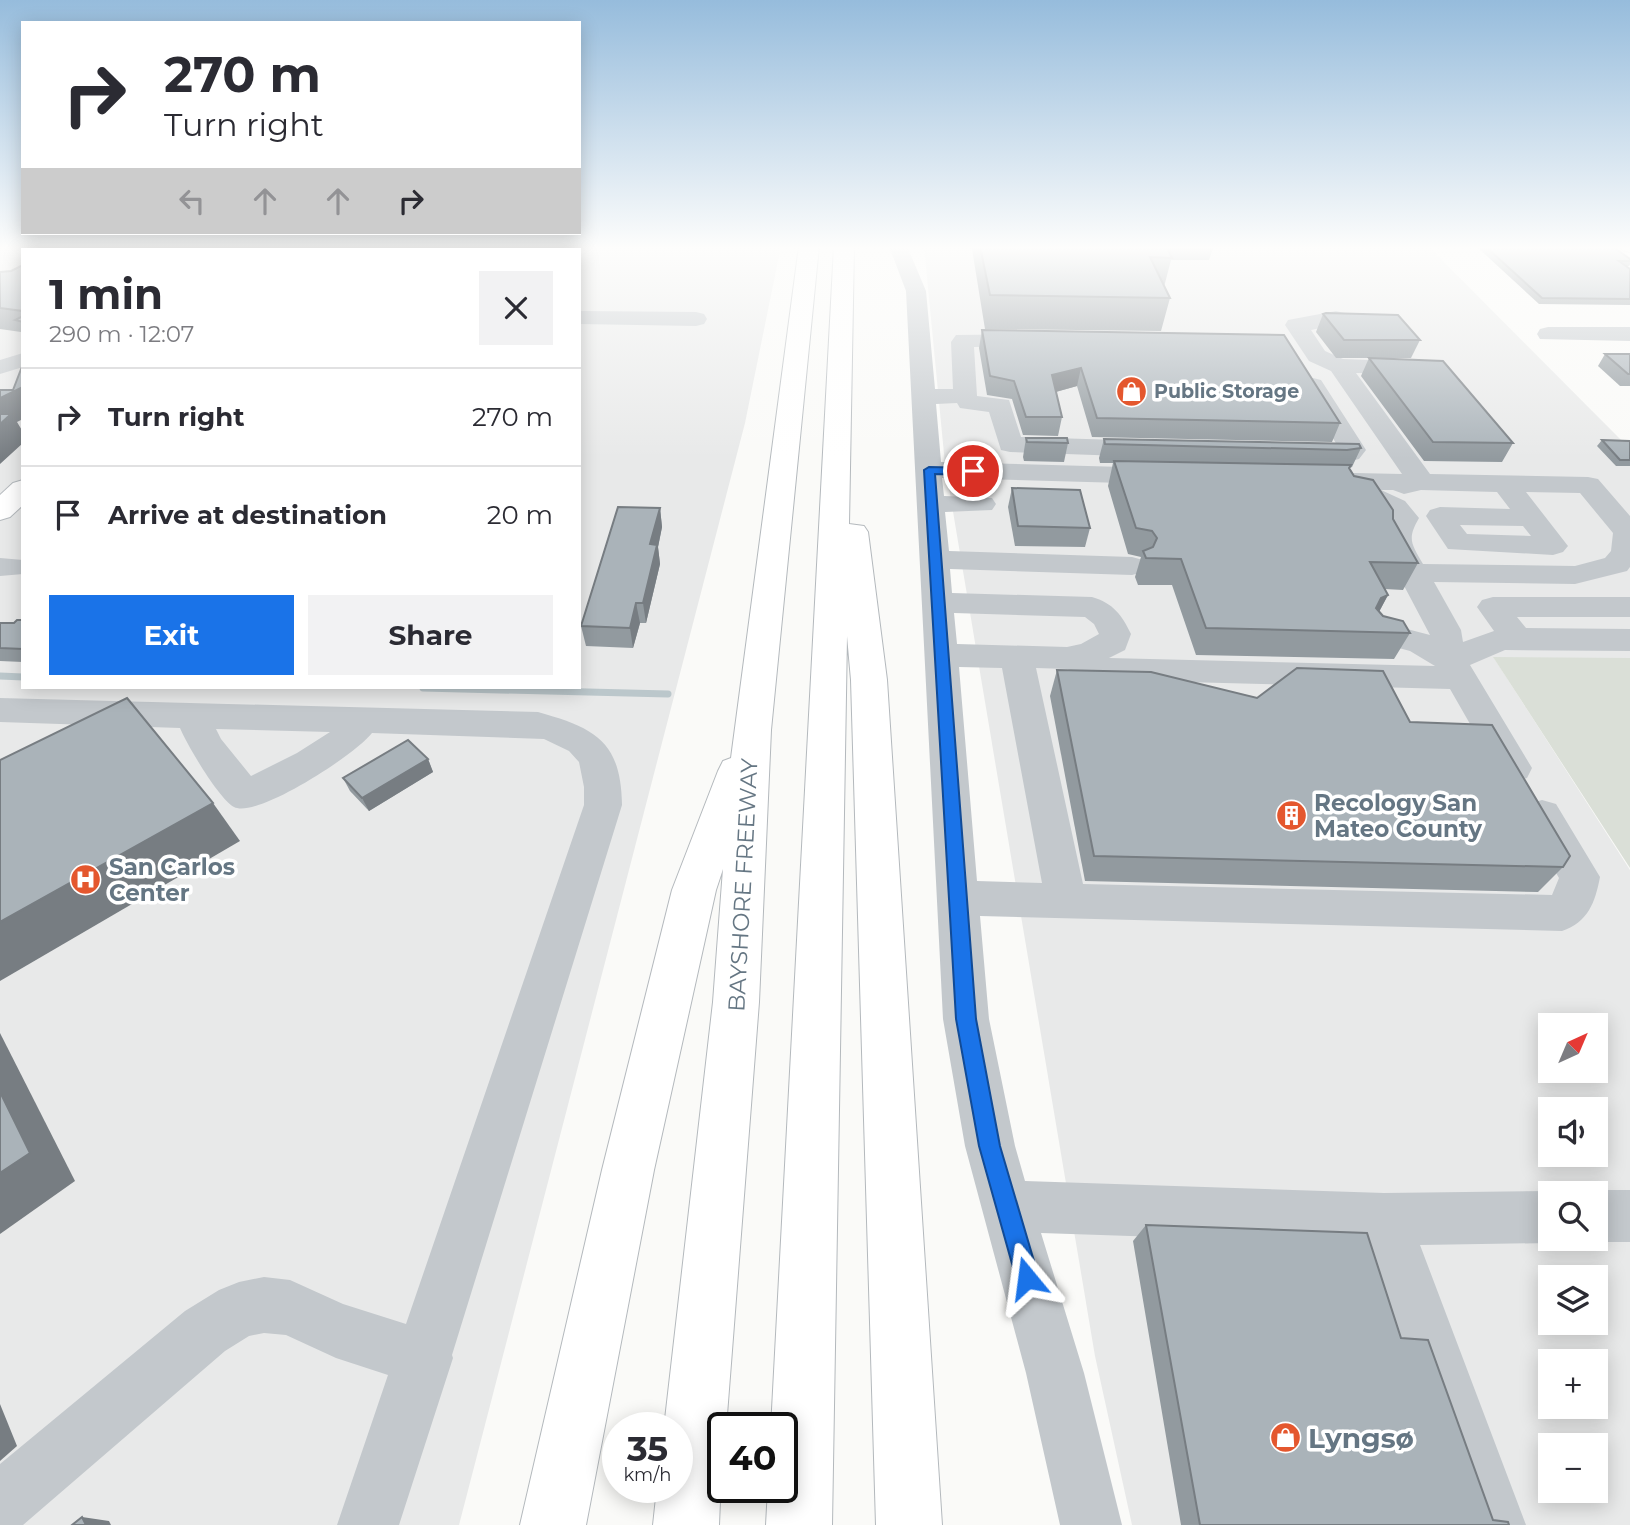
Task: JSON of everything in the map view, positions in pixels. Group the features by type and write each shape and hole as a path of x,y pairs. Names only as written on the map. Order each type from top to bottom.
{"main road":[{"name":"BAYSHORE FREEWAY","path":"686,1525 736,1002 752,730 801,317"},
{"path":"799,1525 842,317"},
{"path":"839,408 869,680 909,1525"},
{"path":"0,511 21,491"},
{"path":"553,1525 628,1170 694,890 752,730"}],"street":[{"path":"589,317 696,319"},
{"path":"931,317 924,397 966,1019 990,1146 1055,1373 1091,1525"},
{"path":"1336,318 1322,323 1296,325 1317,356 1339,366 1432,368"},
{"path":"1548,334 1630,334"},
{"path":"1053,339 964,340 965,396 969,403 1000,405 1010,443 1171,449"},
{"path":"1281,452 1350,453 1353,450 1287,344 1282,343"},
{"path":"0,346 21,350"},
{"path":"0,367 21,361"},
{"path":"1339,366 1422,482"},
{"path":"924,397 965,396"},
{"path":"929,470 1191,477"},
{"path":"973,471 1003,483 1107,488"},
{"path":"1326,480 1588,485 1629,533 1626,551 1616,565 1575,576 1423,573"},
{"path":"957,898 1562,914 1575,899 1580,877 1455,669 1445,630 1397,544 1396,533 1405,518 1399,509 1387,501 1358,494 1422,482"},
{"path":"1505,484 1532,518"},
{"path":"932,504 982,504"},
{"path":"938,582 1132,566"},
{"path":"938,582 1092,607 1107,618 1115,634 1113,642 1102,648 1089,654 1067,658 941,655"},
{"path":"1517,639 1493,607 1630,607"},
{"path":"1380,633 1420,643 1455,669"},
{"path":"1067,658 1107,668 1455,669 1501,639 1630,640"},
{"path":"1102,648 1193,648"},
{"path":"1017,657 1066,901"},
{"path":"0,709 538,725 563,731 590,748 604,775 603,805 368,1525"},
{"path":"202,715 198,727 205,745 245,796 339,744 356,732 363,720"},
{"path":"1007,1206 1384,1219 1538,1217"},
{"path":"1608,1216 1630,1216"},
{"path":"1384,1219 1495,1525"},
{"path":"0,1504 205,1331 239,1310 264,1305 290,1308 336,1330 425,1357"}],"shaded area":[{"path":"0,317 21,317 21,689 581,689 581,317 767,317 745,423 459,1525 0,1525"},
{"path":"931,317 1499,317 1630,449 1630,658 1494,658 1630,870 1630,1525 1132,1525 1095,1356 945,464"},
{"path":"1493,657 1630,658 1630,868"}],"building":[{"path":"1326,317 1400,317 1420,340 1344,340"},
{"path":"982,330 1284,335 1340,423 1097,418 1081,368 1052,375 1062,417 1026,417 1014,381 990,376"},
{"path":"1605,354 1630,354 1630,374 1628,374"},
{"path":"1369,358 1443,361 1513,443 1433,442"},
{"path":"21,369 21,388 0,398 0,390 13,390"},
{"path":"0,414 11,414 0,424"},
{"path":"1026,438 1067,438 1068,443 1027,442"},
{"path":"1104,439 1359,444 1361,448 1347,450 1105,444"},
{"path":"1602,440 1630,441 1630,460 1620,460"},
{"path":"1114,461 1351,465 1349,468 1354,476 1373,480 1393,510 1393,519 1418,563 1370,562 1388,595 1381,598 1376,608 1383,616 1403,621 1410,633 1206,628 1181,559 1146,558 1143,551 1153,547 1157,538 1152,531 1136,528"},
{"path":"1012,488 1080,490 1090,528 1018,526"},
{"path":"618,507 660,508 650,544 657,545 643,603 636,603 630,628 581,626"},
{"path":"21,620 21,649 0,648 0,623"},
{"name":"Recology San Mateo County","path":"1297,668 1383,671 1410,722 1492,725 1570,856 1563,867 1094,856 1057,670 1151,672 1257,698"},
{"path":"127,698 213,803 0,922 0,760"},
{"path":"408,740 428,759 362,798 343,778"},
{"path":"0,1092 30,1153 0,1173"},
{"name":"Lyngsø","path":"1146,1225 1367,1233 1401,1338 1428,1340 1493,1520 1508,1522 1509,1525 1200,1525"},
{"path":"82,1517 86,1525 72,1525"}],"waterway":[{"path":"0,676 21,677"},
{"path":"464,689 668,694"}],"place":[{"name":"Public Storage","path":"1131,391"},
{"name":"Recology San Mateo County","path":"1291,816"},
{"name":"San Carlos Center","path":"86,880"},
{"name":"Lyngsø","path":"1285,1438"}],"route":[{"path":"973,471 929,470 957,898 966,1019 979,1095 990,1146 1027,1278"}]}
